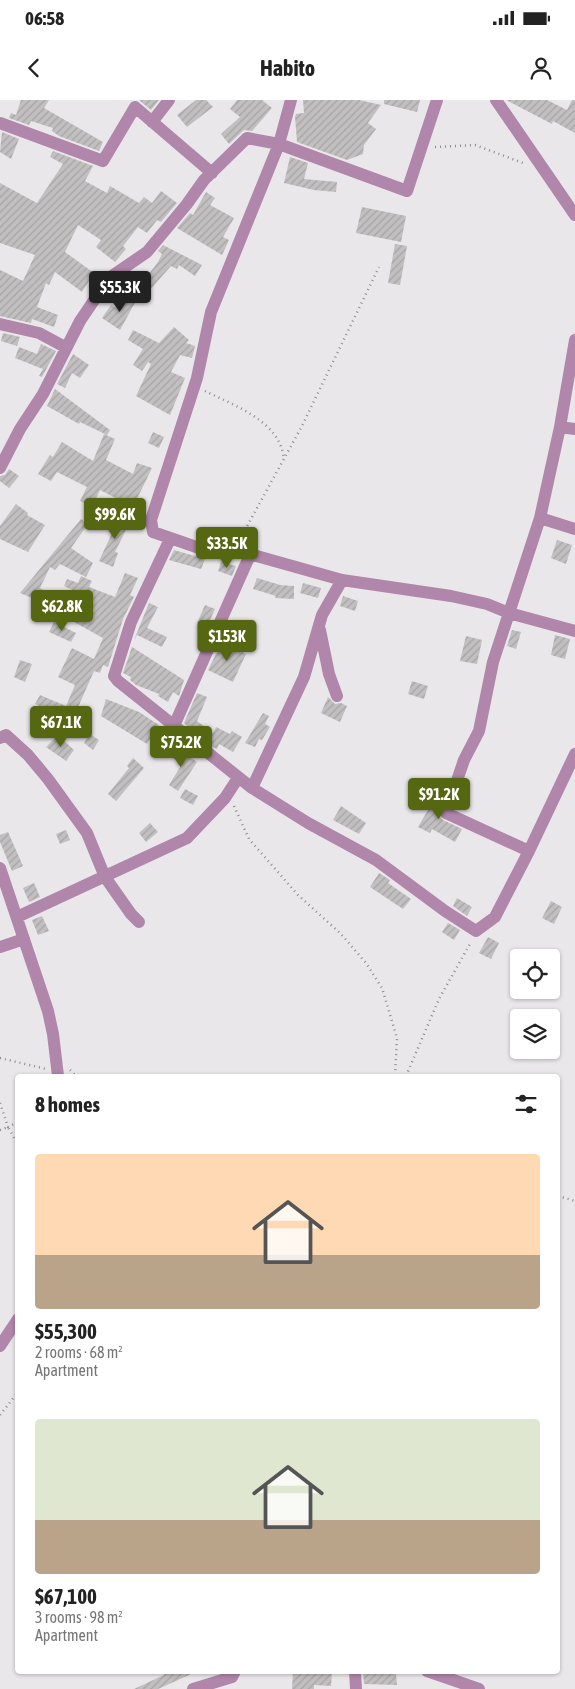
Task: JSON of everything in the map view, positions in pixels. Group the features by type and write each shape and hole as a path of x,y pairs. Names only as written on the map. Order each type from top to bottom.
{"street":[{"path":"152,122 169,100"},
{"path":"291,100 279,144 211,312 194,387 151,520 154,532 202,549 235,550 342,580 451,596 487,604 509,613 575,631"},
{"path":"0,468 20,429 43,394 65,347 80,321 112,276 147,252 212,173 247,138 279,144 407,191 437,100"},
{"path":"496,100 575,215"},
{"path":"0,123 103,161 135,108 212,173"},
{"path":"0,324 39,333 65,347"},
{"path":"529,851 446,813 464,760 479,731 493,662 540,518 560,426 575,340"},
{"path":"560,426 575,429"},
{"path":"540,518 575,529"},
{"path":"170,539 131,622 114,676 173,728 252,788 292,815 376,860 476,932 495,917 575,754"},
{"path":"173,728 250,555"},
{"path":"252,788 304,677 319,625 342,580"},
{"path":"319,625 329,674 337,696"},
{"path":"0,738 6,735 28,755 48,780 87,834 105,878 130,914 140,922"},
{"path":"17,917 105,878 158,850 187,838 225,798 238,778"},
{"path":"0,868 50,1020 58,1074"},
{"path":"0,947 24,939"},
{"path":"0,1346 15,1324"},
{"path":"193,1689 232,1677 234,1674"},
{"path":"355,1674 356,1689"},
{"path":"436,1674 479,1689"}],"path":[{"path":"421,148 475,145 546,172"},
{"path":"235,550 284,460 379,267"},
{"path":"194,387 238,408 272,430 282,446 284,460"},
{"path":"233,803 249,839 298,895 341,934 366,963 382,988 397,1038 395,1074"},
{"path":"407,1074 439,999 476,932"},
{"path":"0,1058 58,1074"},
{"path":"0,1103 8,1127 15,1140"},
{"path":"0,1130 15,1124"},
{"path":"560,1197 575,1201"},
{"path":"0,1415 15,1396"}],"building":[{"path":"21,100 49,100 44,108 103,142 99,151 59,136 52,131 53,128 31,121 29,125 9,118 11,113 16,115"},
{"path":"139,100 159,100 151,110"},
{"path":"196,100 206,100 213,107 187,127 177,115"},
{"path":"237,100 262,100 272,108 252,131 244,130 229,144 221,134 240,117 230,109"},
{"path":"303,100 359,100 381,105 368,123 376,129 364,145 363,154 347,160 297,142 295,117 296,114 304,113"},
{"path":"384,100 420,100 417,112 384,104"},
{"path":"506,100 547,100 567,110 572,100 575,100 575,133 553,121 552,124"},
{"path":"2,132 19,139 11,159 0,152"},
{"path":"53,151 93,166 85,181 107,193 110,186 139,203 144,197 152,203 161,191 177,203 161,222 157,220 147,233 138,227 123,246 126,249 115,262 96,247 101,240 78,225 65,252 94,273 82,292 55,272 49,285 46,283 37,307 58,315 54,327 32,319 31,323 0,316 0,270 23,281 35,255 0,243 0,183 37,203 63,164 50,157"},
{"path":"290,157 308,163 304,179 337,182 336,192 314,190 284,183"},
{"path":"206,192 215,198 210,205 234,218 223,237 229,240 222,255 177,228 190,213 193,215"},
{"path":"362,207 406,216 401,242 356,233"},
{"path":"395,244 407,246 400,285 388,283"},
{"path":"163,245 202,265 195,276 179,265 177,269 171,266 149,291 141,284 158,262 162,254 158,251"},
{"path":"126,295 136,301 120,330 102,318 111,305 118,309"},
{"path":"174,327 189,340 186,343 195,346 192,358 180,355 171,372 185,378 170,415 136,396 151,364 148,362 142,371 133,365 143,349 128,340 133,330 159,343"},
{"path":"3,333 20,337 17,346 1,341"},
{"path":"41,344 56,351 42,377 39,376 43,369 15,358 19,347 37,354"},
{"path":"73,354 89,365 80,378 72,373 65,388 57,384"},
{"path":"55,389 110,430 107,435 80,422 79,424 47,406"},
{"path":"153,432 164,437 159,448 148,443"},
{"path":"104,434 115,439 106,460 133,474 137,463 152,468 133,507 100,490 92,507 80,501 87,487 57,472 51,481 38,474 50,455 53,457 62,442 93,461"},
{"path":"9,469 19,476 9,488 0,481 0,476 5,475"},
{"path":"16,504 28,513 27,515 45,525 28,552 0,539 0,526"},
{"path":"122,512 132,518 115,552 118,553 113,567 99,561"},
{"path":"81,519 88,524 71,548 93,563 86,577 60,564 55,570 50,567 40,588 53,597 49,605 20,593"},
{"path":"557,540 572,545 566,564 551,558"},
{"path":"174,550 205,559 201,569 169,560"},
{"path":"221,562 236,566 232,576 218,571"},
{"path":"125,573 138,578 130,595 134,597 123,619 108,667 103,665 100,673 94,671 72,721 35,704 40,695 66,706 75,685 58,677 72,648 94,659 103,638 74,622 85,596 64,586 67,579 78,583 81,576 92,581 89,587 115,597"},
{"path":"257,578 280,585 294,586 294,599 275,598 276,596 253,589"},
{"path":"303,583 321,588 318,598 300,593"},
{"path":"343,596 358,601 355,611 340,606"},
{"path":"149,603 158,607 147,628 167,637 162,647 137,635 134,640"},
{"path":"205,605 215,609 207,627 197,623"},
{"path":"54,622 76,633 71,642 49,632"},
{"path":"512,630 521,632 516,649 507,646"},
{"path":"555,635 570,639 565,659 551,655"},
{"path":"466,636 482,640 477,664 460,661"},
{"path":"222,642 246,654 233,682 208,670"},
{"path":"132,647 184,680 179,696 173,692 168,702 158,696 159,694 136,685 130,680 131,677 123,673"},
{"path":"20,660 32,664 25,682 14,677"},
{"path":"412,681 428,686 424,699 408,694"},
{"path":"197,693 207,697 197,721 213,733 216,727 230,734 232,731 242,737 233,752 219,744 217,749 213,747 184,723"},
{"path":"328,697 335,704 341,703 347,706 340,722 321,713"},
{"path":"106,699 139,712 159,725 147,744 101,716"},
{"path":"263,713 269,716 265,724 270,727 262,740 259,739 255,747 245,743"},
{"path":"90,734 99,740 93,750 84,743"},
{"path":"58,735 74,750 66,761 46,747"},
{"path":"173,746 197,762 178,791 169,785 182,764 167,754"},
{"path":"133,758 144,768 116,801 108,794 129,768 127,766"},
{"path":"442,786 446,788 438,815 443,820 462,829 455,842 432,829 430,833 418,827"},
{"path":"185,789 198,796 193,805 180,798"},
{"path":"341,806 366,823 359,834 333,820"},
{"path":"150,823 158,832 146,842 139,833"},
{"path":"66,830 70,840 60,844 56,834"},
{"path":"8,832 23,866 12,871 0,842 0,835"},
{"path":"379,873 390,880 388,883 411,899 403,909 370,887"},
{"path":"34,883 40,897 29,902 23,888"},
{"path":"457,898 472,907 467,916 453,906"},
{"path":"551,901 562,907 554,924 542,918"},
{"path":"42,916 49,931 38,935 32,920"},
{"path":"448,923 460,930 454,940 442,932"},
{"path":"488,937 499,943 491,959 479,953"},
{"path":"191,1674 158,1689 134,1689 164,1675"},
{"path":"293,1674 332,1674 331,1686 314,1685 314,1689 292,1689"},
{"path":"363,1674 396,1674 397,1685 364,1684"}]}
